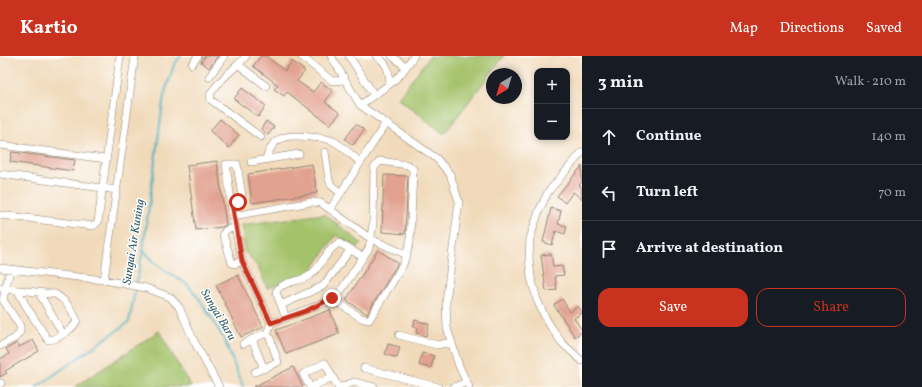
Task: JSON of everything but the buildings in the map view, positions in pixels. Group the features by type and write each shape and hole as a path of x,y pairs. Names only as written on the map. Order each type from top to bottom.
{"lane":[{"path":"0,215 93,226 98,222 120,56"},
{"path":"104,280 135,56"},
{"path":"192,64 198,56"},
{"path":"208,76 224,56"},
{"path":"246,56 239,65 213,89 210,95 211,100 261,137"},
{"path":"301,56 332,80 345,80"},
{"path":"342,56 333,58 360,105 436,158 450,174 459,202 446,302 447,328 459,366 468,385 454,387"},
{"path":"349,56 374,95"},
{"path":"376,56 382,60 389,70 390,84"},
{"path":"392,56 406,67"},
{"path":"360,105 400,75 414,56"},
{"path":"239,65 266,86"},
{"path":"331,208 386,123"},
{"path":"266,158 268,152 278,140 291,135 327,139 335,142 360,162"},
{"path":"0,145 106,159"},
{"path":"325,152 329,180 332,186 341,193"},
{"path":"582,152 548,192 539,211 530,238 529,258 530,276 537,300 547,321 562,344 582,361"},
{"path":"251,162 266,158 299,154"},
{"path":"271,323 312,308 332,298 340,292 369,248 373,224 374,168 380,161 408,165 413,169 410,243 403,265 369,320 362,318 332,298"},
{"path":"232,203 241,200 242,196 237,164 226,164 232,203 234,216 242,261 271,323 267,334"},
{"path":"0,174 117,190"},
{"path":"234,216 312,202 321,203 331,208 371,239 407,255"},
{"path":"236,227 226,230 223,234 232,263 235,264 242,261"},
{"path":"286,318 276,292 277,289 281,286 310,276 335,245 339,243 363,256"},
{"path":"281,305 323,286 351,249"},
{"path":"0,268 104,280 146,288 170,297 180,307 194,341 219,387"},
{"path":"0,346 15,338 20,332 20,326 2,301 3,289 10,269"},
{"path":"3,289 55,294 69,305 77,320 76,324 53,340 48,340 18,291"},
{"path":"39,293 63,334"},
{"path":"243,344 263,334 267,334"},
{"path":"256,372 276,364 278,360 270,338 267,334"},
{"path":"399,335 437,345 452,342"},
{"path":"252,339 264,369"},
{"path":"332,376 311,387 303,374 325,363 339,387 354,382 374,387"},
{"path":"364,368 438,387"}],"green space":[{"path":"430,56 504,56 495,68 486,68 486,79 444,134 398,98"},
{"path":"325,214 361,243 358,248 336,235 310,273 267,288 258,267 245,252 241,225"},
{"path":"159,331 191,387 75,387"}],"waterway":[{"name":"Sungai Air Kuning","path":"37,387 129,322 143,250 164,95 174,65 181,56"},
{"name":"Sungai Baru","path":"143,250 157,265 187,284 201,301 224,339 243,387"}],"route":[{"path":"238,202 232,203 242,261 271,323 306,311 329,301 332,298"}]}
